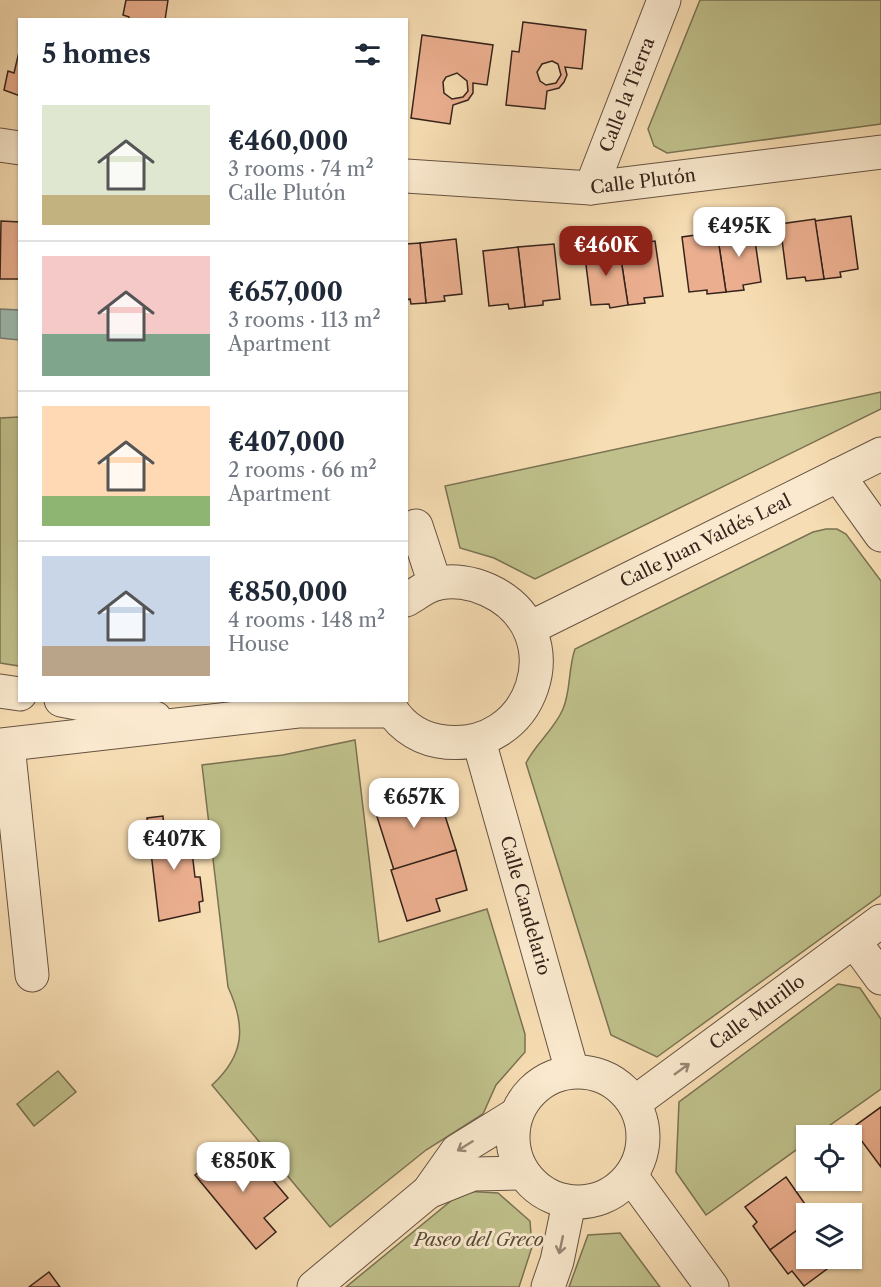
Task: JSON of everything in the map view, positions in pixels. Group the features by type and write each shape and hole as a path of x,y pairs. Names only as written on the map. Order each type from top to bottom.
{"street":[{"name":"Calle la Tierra","path":"591,188 664,0"},
{"path":"0,146 18,148"},
{"name":"Calle Plutón","path":"408,176 591,188 881,152"},
{"name":"Calle Juan Valdés Leal","path":"530,628 881,454"},
{"path":"838,475 881,535"},
{"path":"416,526 435,584"},
{"path":"32,975 4,745 184,724 307,706 389,706 408,729 430,740 455,744 479,741 510,724 531,696 537,662 530,628 507,598 472,582 435,584 408,599"},
{"path":"0,691 18,694"},
{"path":"71,702 184,724"},
{"name":"Calle Candelario","path":"479,741 572,1071"},
{"name":"Calle Murillo","path":"634,1103 881,921"},
{"path":"854,940 881,978"},
{"path":"314,1287 428,1192 457,1151 515,1115 537,1085 572,1071 596,1074 618,1085 634,1103 643,1127 642,1153 631,1176 614,1192 592,1202 569,1203 542,1193 521,1173 512,1145 515,1115"},
{"path":"428,1192 473,1174 521,1173"},
{"path":"631,1176 712,1287"},
{"path":"548,1287 557,1261 569,1203"}],"green space":[{"path":"700,0 881,0 881,124 667,153 654,146 648,129"},
{"path":"881,392 881,409 535,579 494,558 460,548 445,486"},
{"path":"18,417 18,666 0,663 0,418"},
{"path":"837,529 846,534 881,581 881,895 657,1057 611,1035 526,763 563,709 575,649 813,532"},
{"path":"355,740 379,942 487,909 525,1034 525,1052 496,1085 483,1114 426,1150 330,1227 212,1085 231,1063 239,1039 240,1027 228,987 202,765 283,755"},
{"path":"838,984 860,988 881,1019 881,1089 830,1125 796,1125 796,1150 706,1215 676,1172 679,1102"},
{"path":"58,1071 76,1092 34,1126 17,1104"},
{"name":"Paseo del Greco","path":"463,1191 498,1193 530,1221 532,1247 519,1287 346,1287"},
{"path":"620,1233 660,1287 569,1287 588,1235"}],"water":[{"path":"0,309 18,310 18,340 0,338"}],"building":[{"path":"126,0 168,0 165,18 129,18 123,15"},
{"path":"523,22 586,30 582,69 565,67 567,75 564,82 559,88 547,91 545,109 506,105 512,51 519,52","holes":["552,61 558,64 561,75 556,83 546,85 540,81 537,72 542,64"]},
{"path":"422,35 493,45 487,85 473,83 473,93 468,100 453,105 450,124 411,118","holes":["457,73 467,81 468,91 463,97 452,99 444,93 443,82 446,77"]},
{"path":"18,56 18,95 4,90 8,71 14,73"},
{"path":"851,216 858,269 840,272 841,277 824,279 815,221"},
{"path":"815,219 824,279 806,281 805,277 787,279 780,224"},
{"path":"1,221 18,222 18,279 0,279"},
{"path":"753,227 761,282 743,285 744,290 726,292 717,232"},
{"path":"717,232 726,292 707,294 707,290 689,292 682,237"},
{"path":"456,239 462,294 444,296 445,301 426,303 420,243"},
{"path":"655,241 663,296 644,298 645,303 628,305 619,246"},
{"path":"420,243 426,303 411,304 410,299 408,300 408,244"},
{"path":"554,244 560,299 543,301 543,305 525,307 518,247"},
{"path":"619,246 628,305 610,308 609,304 591,305 584,249"},
{"path":"518,247 525,307 509,309 508,304 489,306 483,251"},
{"path":"417,790 421,803 439,797 456,850 394,870 373,804"},
{"path":"163,816 164,830 189,827 195,877 200,877 203,901 199,902 200,912 159,921 147,818"},
{"path":"456,850 467,890 436,899 440,911 407,921 391,870"},
{"path":"881,1107 881,1167 862,1141 862,1125 856,1125"},
{"path":"229,1147 241,1160 250,1153 288,1198 264,1218 276,1232 256,1249 195,1175"},
{"path":"786,1177 804,1203 796,1203 796,1231 770,1250 753,1226 757,1222 745,1207"},
{"path":"796,1231 796,1269 827,1269 804,1286 792,1271 788,1274 770,1250"},
{"path":"49,1272 60,1287 29,1287"}]}
